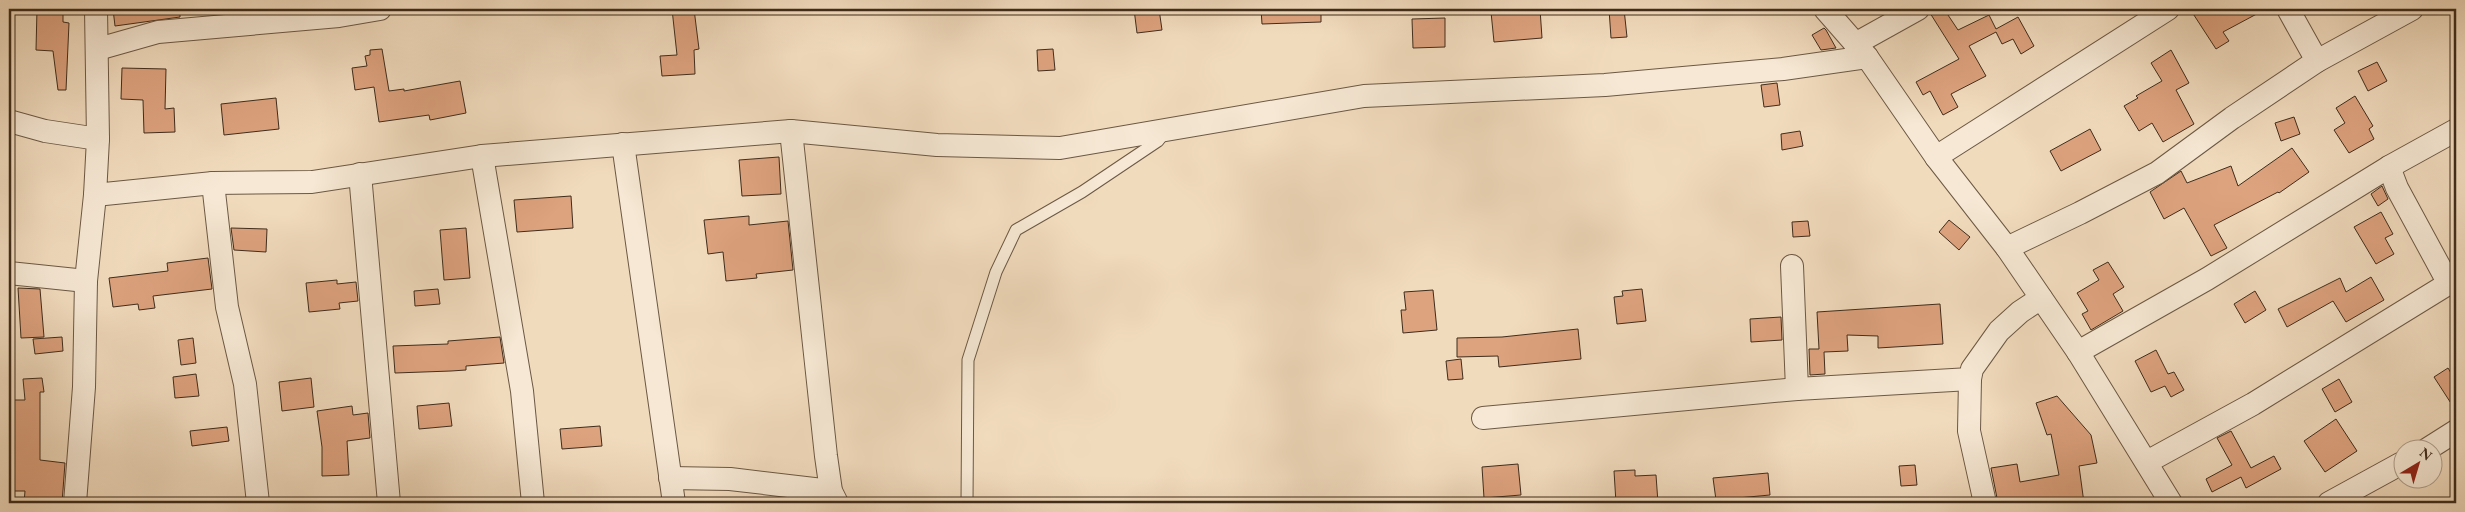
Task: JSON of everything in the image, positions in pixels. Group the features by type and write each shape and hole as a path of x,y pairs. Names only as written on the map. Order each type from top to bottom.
{"street":[{"path":"75,503 84,387 86,281 98,139 96,9"},
{"path":"98,49 158,32 339,16 380,9"},
{"path":"1825,9 1861,50 1936,157 2007,248 2078,352 2171,503"},
{"path":"94,195 213,184 312,182 482,156 791,131 937,145 1060,148 1364,96 1605,85 1783,69 1861,50 1918,9"},
{"path":"1936,157 2168,9"},
{"path":"2288,9 2317,61"},
{"path":"2007,248 2157,173 2232,118 2317,61 2412,9"},
{"path":"9,121 45,131 98,139"},
{"path":"2078,352 2207,279 2389,167 2456,130"},
{"path":"670,478 730,478 834,497 791,131"},
{"path":"623,144 674,503"},
{"path":"482,156 522,391 533,503"},
{"path":"96,167 132,191"},
{"path":"2147,462 2253,404 2453,281 2397,188 2389,167"},
{"path":"360,174 389,503"},
{"path":"213,184 227,307 245,384 258,503"},
{"path":"1792,266 1797,388"},
{"path":"9,273 86,281"},
{"path":"1985,503 1968,431 1972,369 2000,331 2020,312 2041,298"},
{"path":"1483,418 1797,388 1970,379"},
{"path":"2442,440 2456,431"},
{"path":"2329,503 2392,468"}],"lane":[{"path":"968,503 968,360 996,272 1016,230 1082,192 1158,141 1168,129"}],"building":[{"path":"37,9 63,9 63,22 69,23 66,90 58,90 53,51 36,50"},
{"path":"113,9 180,9 180,17 115,26"},
{"path":"672,9 694,9 699,49 694,50 695,74 662,76 660,56 677,55"},
{"path":"1134,9 1159,9 1162,30 1137,33"},
{"path":"1261,9 1321,9 1321,22 1262,24"},
{"path":"1540,9 1542,38 1494,42 1491,12"},
{"path":"1609,9 1624,9 1627,37 1611,38"},
{"path":"1931,9 1944,9 1958,30 1989,15 1996,29 2018,17 2034,46 2021,54 2013,39 2002,44 1996,32 1969,46 1986,76 1951,94 1958,107 1943,115 1930,91 1923,95 1916,82 1959,59 1930,13"},
{"path":"2190,9 2266,9 2223,32 2229,41 2216,49"},
{"path":"1445,18 1445,47 1413,48 1412,19"},
{"path":"1824,28 1836,48 1821,50 1812,35"},
{"path":"382,49 389,91 404,89 404,91 460,81 466,113 430,120 429,115 379,122 374,87 355,90 352,68 367,66 365,56 370,55 370,50"},
{"path":"1053,49 1055,70 1038,71 1037,50"},
{"path":"2171,50 2189,83 2176,90 2194,124 2163,142 2152,123 2139,131 2124,106 2138,98 2136,96 2162,81 2151,63"},
{"path":"2377,62 2387,81 2368,91 2358,71"},
{"path":"122,68 166,69 165,109 174,108 175,132 144,133 143,100 121,99"},
{"path":"1777,83 1780,105 1764,107 1761,85"},
{"path":"2355,96 2373,126 2369,129 2374,139 2349,153 2334,130 2345,123 2336,108"},
{"path":"276,98 279,129 224,135 221,104"},
{"path":"2294,117 2300,134 2281,141 2275,123"},
{"path":"2090,129 2101,150 2061,171 2050,151"},
{"path":"1800,131 1803,146 1782,150 1781,134"},
{"path":"2292,148 2309,172 2279,193 2214,225 2227,248 2211,256 2184,208 2164,219 2150,192 2181,171 2187,183 2231,166 2238,186"},
{"path":"779,157 781,194 742,196 739,160"},
{"path":"2382,186 2388,199 2378,206 2371,194"},
{"path":"571,196 573,228 517,232 514,200"},
{"path":"2381,212 2393,234 2385,238 2394,254 2376,264 2354,227"},
{"path":"749,216 749,225 788,221 793,270 756,274 757,278 726,281 723,252 708,254 704,220"},
{"path":"1949,220 1970,237 1959,250 1939,232"},
{"path":"1808,221 1810,236 1793,237 1792,222"},
{"path":"231,228 267,229 266,252 234,250"},
{"path":"466,228 470,278 444,280 440,230"},
{"path":"208,258 212,289 153,296 155,308 139,310 138,304 113,307 109,278 168,271 167,263"},
{"path":"2108,262 2124,287 2113,294 2123,311 2091,330 2082,314 2088,311 2077,293 2099,280 2093,270"},
{"path":"2371,277 2384,300 2346,322 2333,301 2287,327 2278,309 2340,278 2346,292"},
{"path":"337,280 337,284 356,282 358,301 339,303 340,309 309,312 306,283"},
{"path":"18,288 40,289 44,337 21,338"},
{"path":"438,289 440,304 415,306 414,291"},
{"path":"1642,289 1646,321 1617,324 1614,297 1623,296 1622,291"},
{"path":"1433,290 1437,330 1403,333 1401,310 1406,310 1404,292"},
{"path":"2255,291 2266,310 2245,323 2234,304"},
{"path":"1940,304 1943,344 1878,348 1878,336 1847,335 1848,351 1824,352 1825,374 1810,375 1809,349 1819,349 1817,312"},
{"path":"1781,317 1782,340 1751,342 1750,319"},
{"path":"1578,329 1581,359 1499,367 1498,356 1457,357 1457,338 1502,337"},
{"path":"62,337 63,351 35,354 33,339"},
{"path":"500,337 504,363 466,366 466,370 395,373 393,346 448,344 448,341"},
{"path":"193,338 196,363 181,365 178,340"},
{"path":"2156,350 2168,374 2174,372 2184,390 2171,397 2165,386 2151,392 2135,361"},
{"path":"1461,359 1463,379 1448,380 1446,361"},
{"path":"2448,368 2456,381 2456,411 2434,377"},
{"path":"196,374 199,396 175,398 173,377"},
{"path":"42,378 44,392 40,392 40,460 65,463 62,503 24,503 25,491 9,491 9,400 25,400 23,379"},
{"path":"311,378 314,407 282,411 279,382"},
{"path":"2339,379 2352,402 2335,412 2322,389"},
{"path":"2057,396 2091,435 2097,463 2079,466 2084,503 1998,503 1991,468 2017,464 2020,482 2059,475 2051,434 2047,435 2036,403"},
{"path":"449,403 452,426 419,429 417,406"},
{"path":"352,406 353,415 368,413 370,438 347,441 349,475 322,476 322,447 317,411"},
{"path":"2336,419 2357,451 2325,472 2304,441"},
{"path":"600,426 602,446 562,449 560,429"},
{"path":"227,427 229,441 192,446 190,431"},
{"path":"2231,431 2251,468 2274,456 2281,469 2246,488 2241,477 2212,492 2206,479 2232,465 2217,438"},
{"path":"1518,464 1521,495 1484,498 1482,467"},
{"path":"1915,465 1917,485 1901,486 1899,466"},
{"path":"1635,470 1635,476 1656,475 1658,503 1616,503 1614,471"},
{"path":"1768,473 1770,495 1716,500 1713,478"}]}
